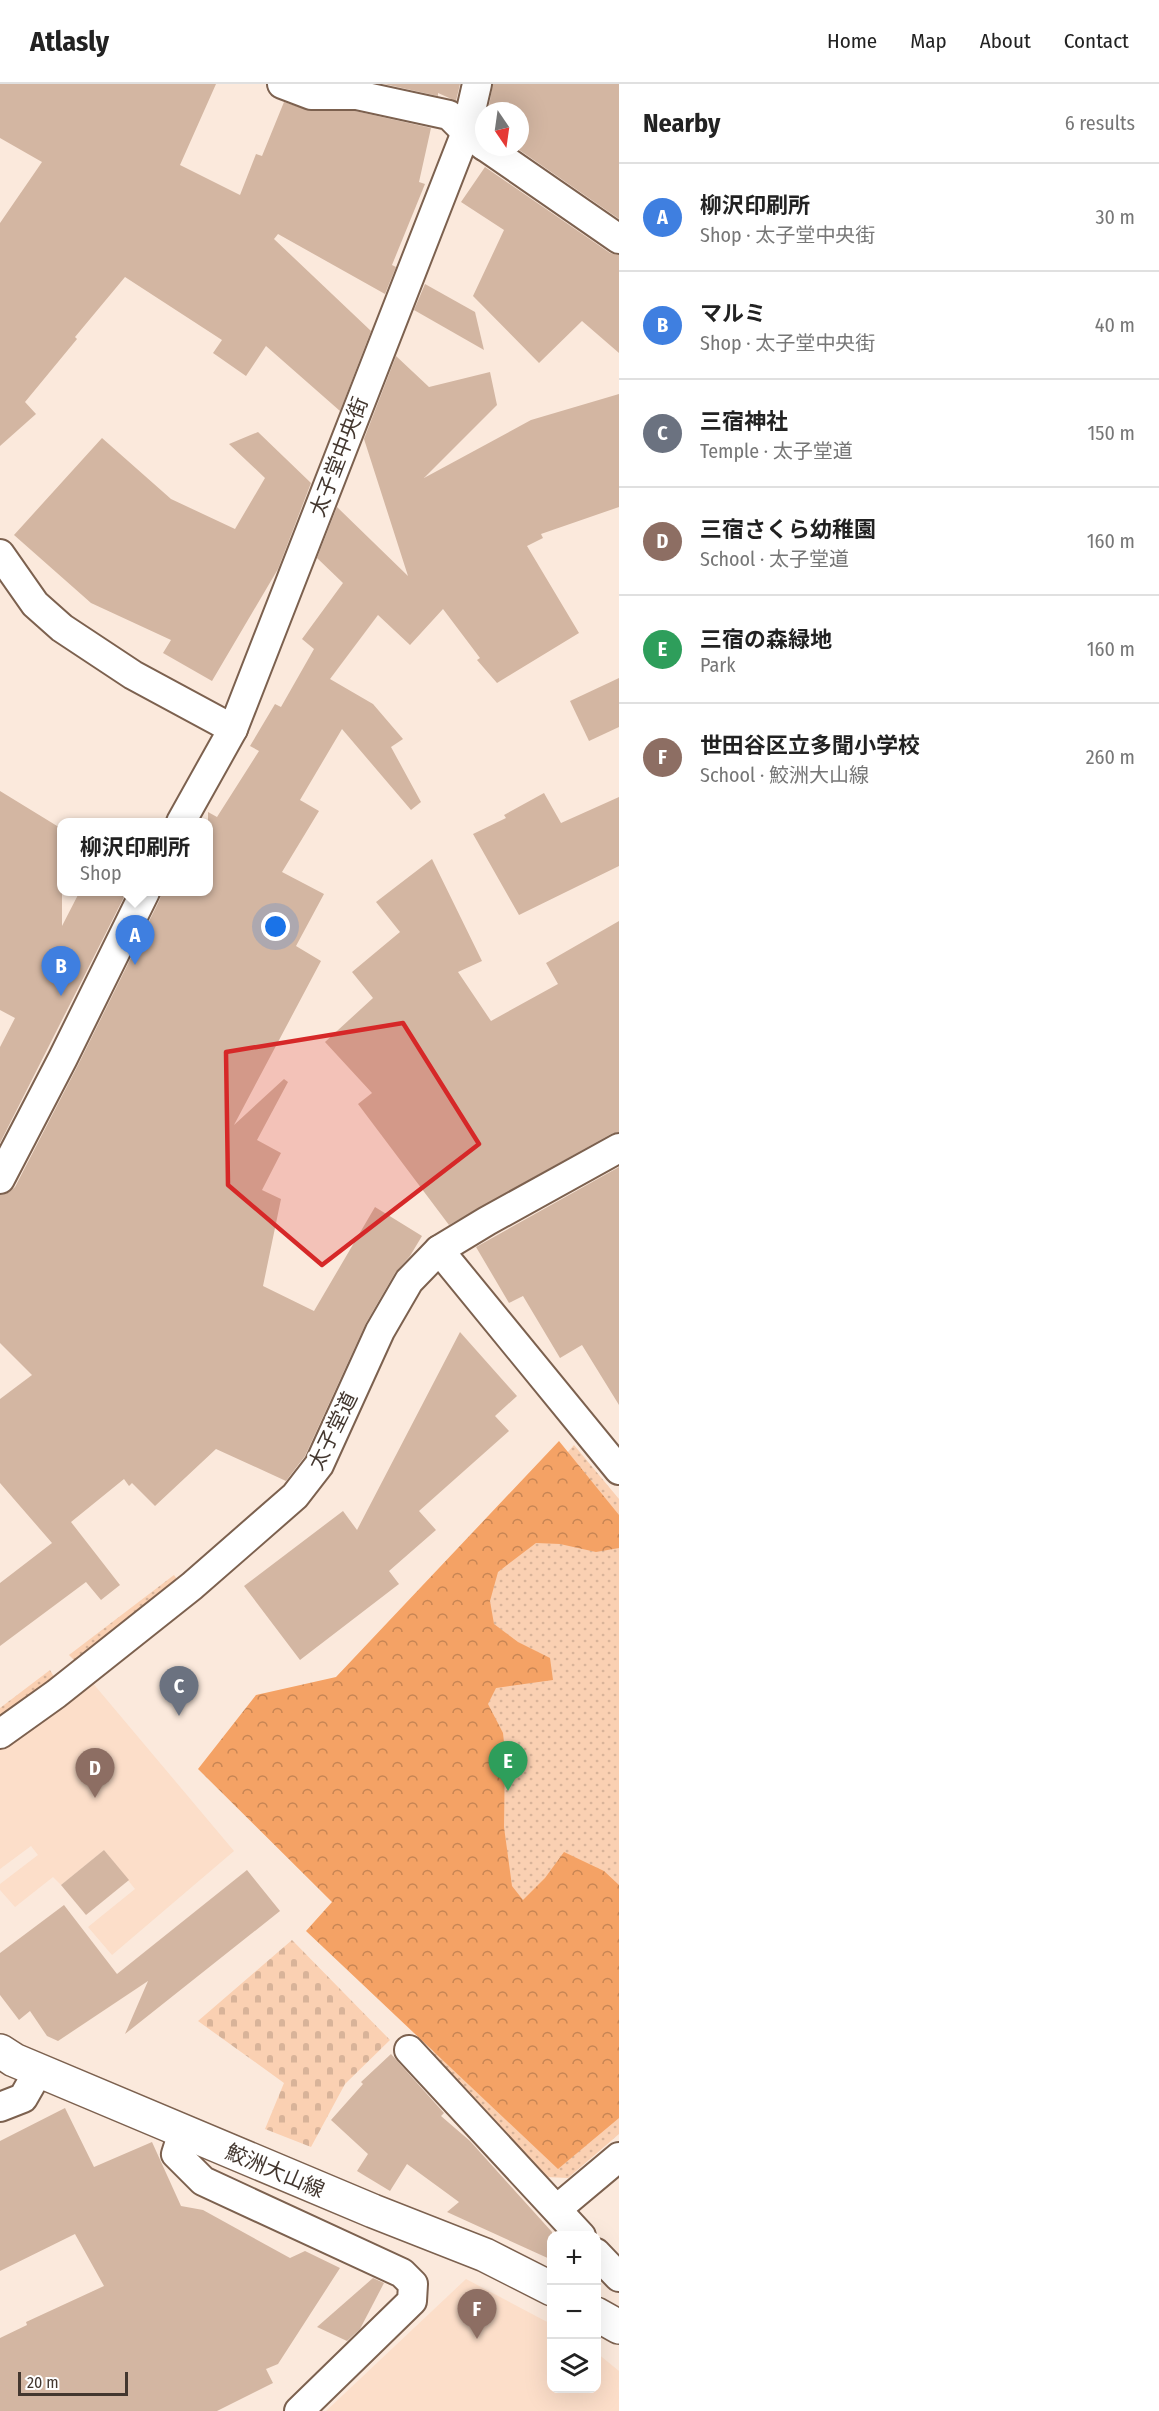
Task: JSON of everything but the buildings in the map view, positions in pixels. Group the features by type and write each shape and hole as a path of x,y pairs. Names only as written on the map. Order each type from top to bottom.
{"main road":[{"name":"鮫洲大山線","path":"0,2051 183,2132 484,2255 547,2286"},
{"path":"601,2316 619,2327"}],"street":[{"path":"282,84 311,95 357,95 449,115 475,138"},
{"name":"太子堂中央街","path":"477,84 478,102"},
{"name":"太子堂中央街","path":"183,818 233,729 475,152"},
{"path":"499,156 619,239"},
{"path":"0,554 35,604 62,628 134,675 233,729"},
{"path":"0,1179 63,1058 143,896"},
{"name":"太子堂道","path":"0,1734 57,1694 192,1586 295,1496 319,1465 380,1331 409,1281 439,1250 619,1148"},
{"path":"439,1250 618,1467"},
{"path":"409,2050 577,2231"},
{"path":"0,2107 23,2098 39,2070"},
{"path":"183,2132 176,2154 203,2181 402,2273 413,2284 412,2301 299,2411"},
{"path":"557,2209 619,2157"},
{"path":"601,2257 619,2277"}],"highlighted area":[{"path":"403,1023 479,1144 322,1265 228,1185 226,1052"}],"shaded area":[{"path":"91,1681 234,1851 112,1955 88,1927 135,1889 104,1850 61,1885 53,1877 15,1907 0,1890 0,1884 38,1855 31,1846 0,1869 0,1750"},
{"path":"466,2279 547,2322 547,2393 601,2393 601,2356 619,2371 619,2411 326,2411"}],"green space":[{"path":"559,1441 619,1515 619,1548 596,1552 560,1544 536,1543 498,1572 490,1601 494,1624 518,1642 550,1658 553,1680 496,1688 488,1704 503,1733 504,1827 512,1886 523,1900 545,1878 564,1852 604,1871 619,1885 619,2118 558,2169 306,1931 332,1902 198,1769 256,1695 336,1677"},
{"path":"574,1445 619,1499 619,2134 568,2178 546,2177 432,2059 445,1981 339,1715"},
{"path":"174,1575 182,1586 79,1665 69,1655"},
{"path":"50,1670 57,1682 0,1722 0,1708"},
{"path":"292,1940 390,2040 345,2084 311,2147 265,2129 284,2083 198,2021"}],"place":[{"name":"柳沢印刷所","path":"135,965"},
{"name":"マルミ","path":"61,996"},
{"name":"三宿神社","path":"179,1716"},
{"name":"三宿の森緑地","path":"508,1791"},
{"name":"三宿さくら幼稚園","path":"95,1798"},
{"name":"世田谷区立多聞小学校","path":"477,2339"}]}
